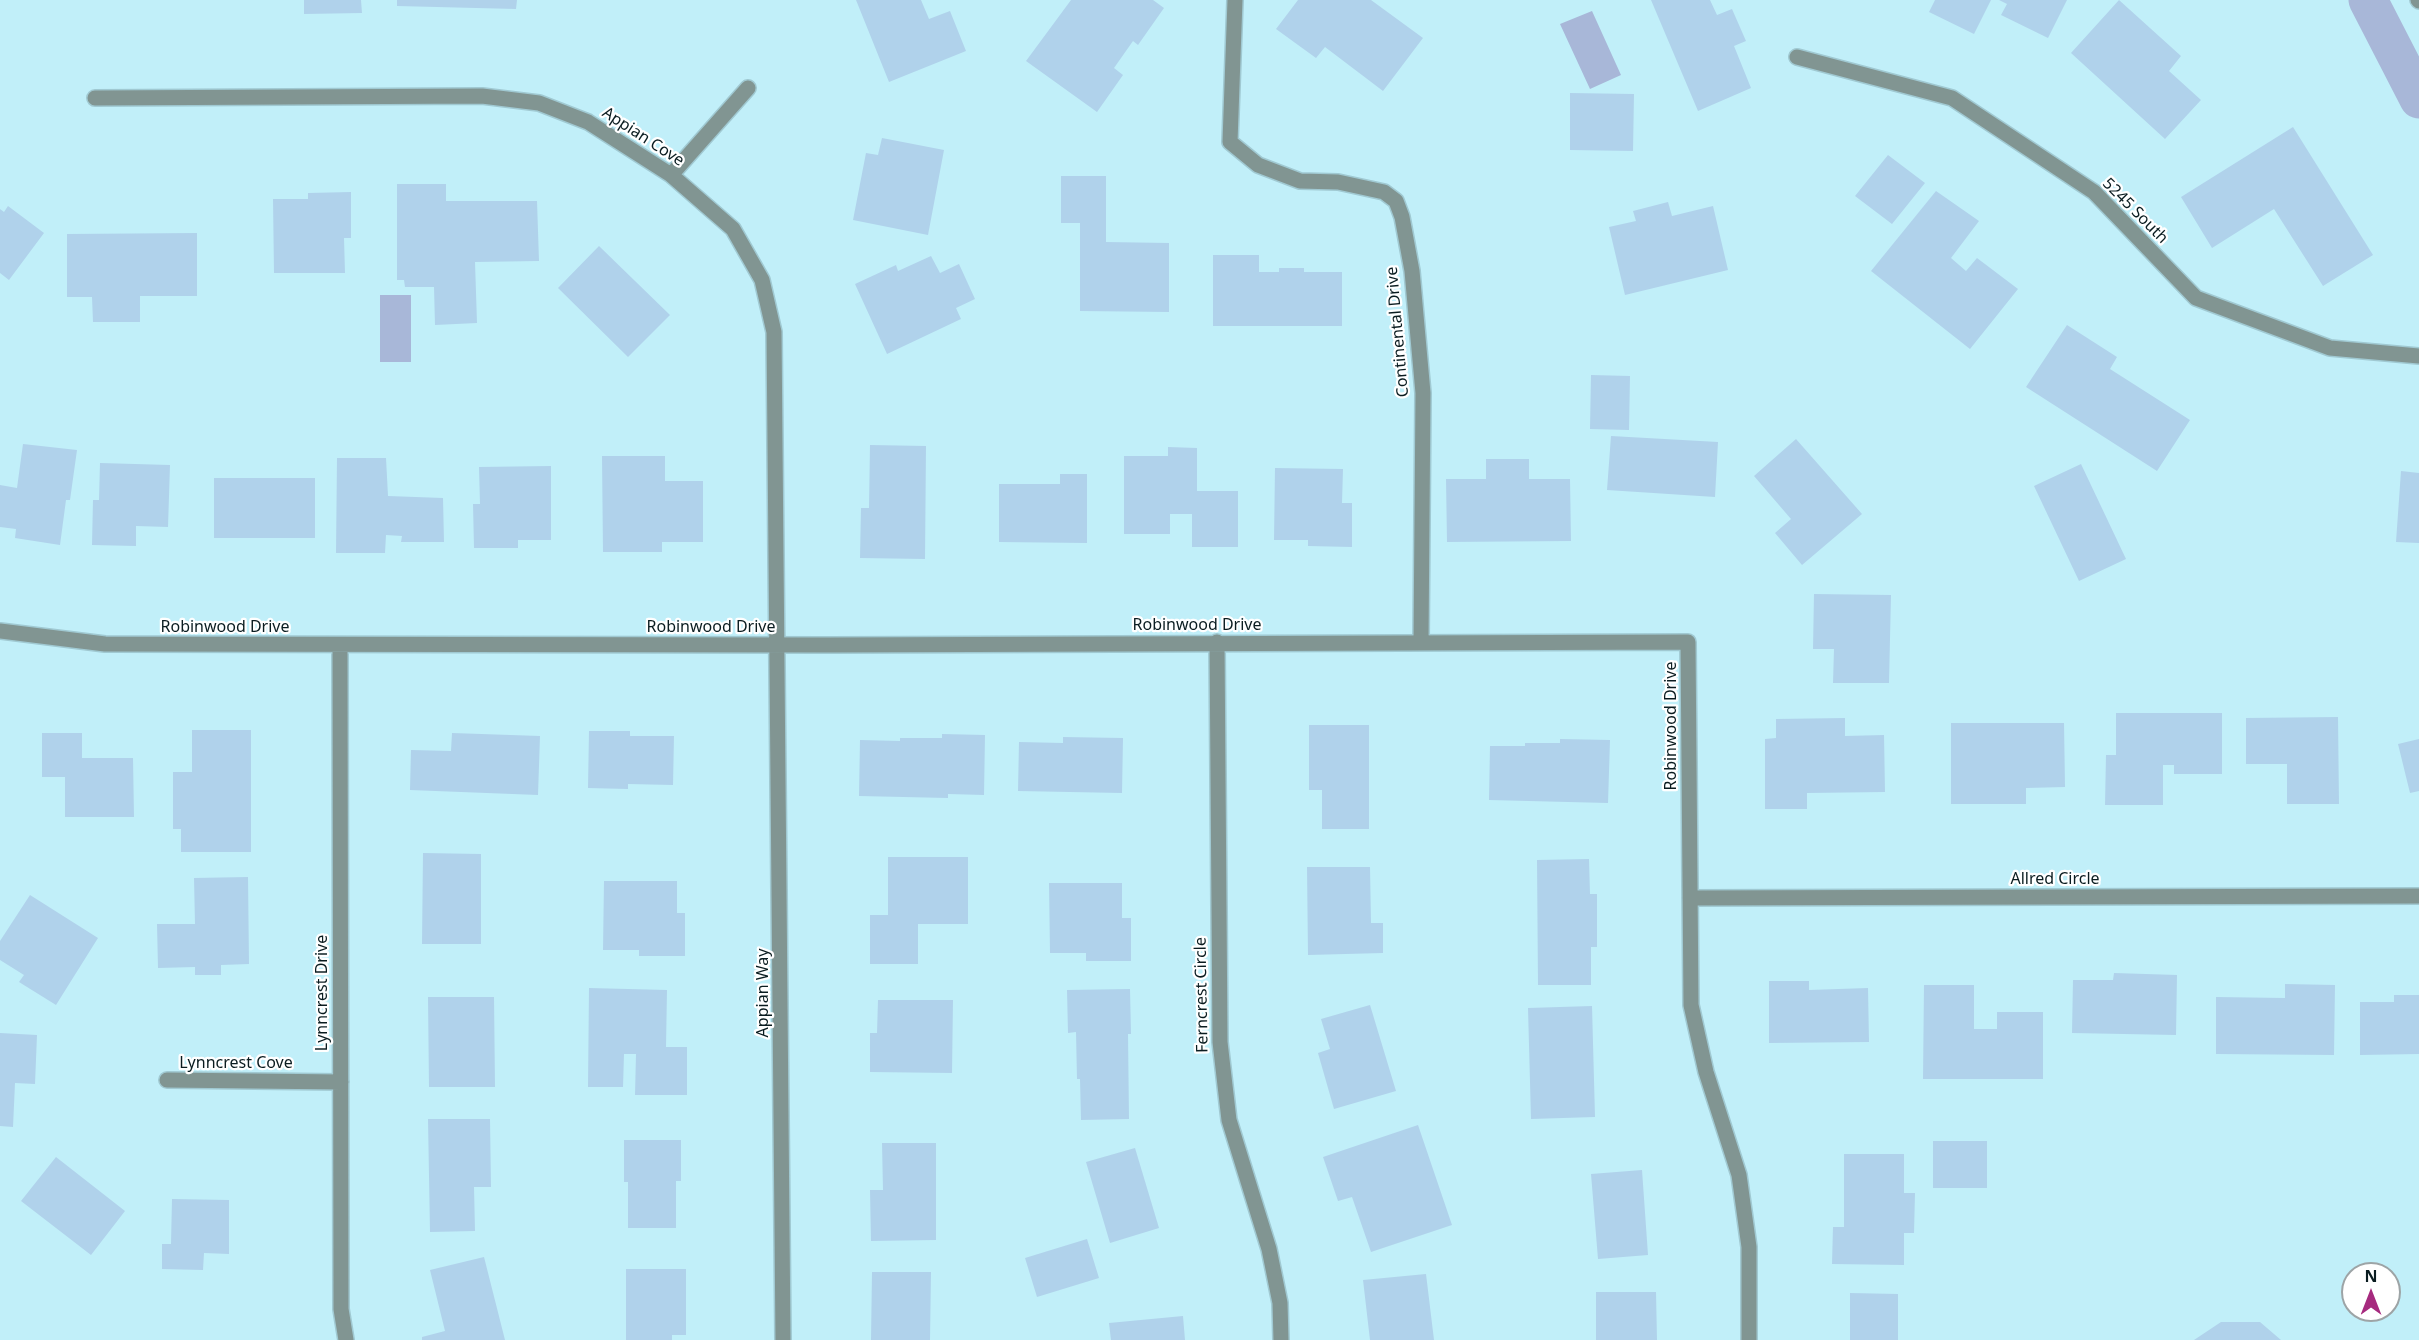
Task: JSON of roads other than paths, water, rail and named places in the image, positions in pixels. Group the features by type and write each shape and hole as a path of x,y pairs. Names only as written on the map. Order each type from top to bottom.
{"street":[{"name":"Continental Drive","path":"1235,0 1230,142 1258,165 1300,181 1338,182 1384,192 1396,201 1402,217 1412,271 1422,393 1421,642"},
{"name":"5245 South","path":"1797,57 1952,98 2094,192 2196,298 2330,348 2419,356"},
{"path":"671,175 748,88"},
{"name":"Appian Cove","path":"95,98 482,96 539,103 588,122 671,175 733,230 762,280 774,332 778,645"},
{"name":"Robinwood Drive","path":"0,631 105,644 340,646 1688,642 1691,1005 1706,1072 1739,1175 1749,1246 1749,1340"},
{"name":"Ferncrest Circle","path":"1217,642 1220,1042 1229,1120 1269,1249 1280,1303 1281,1340"},
{"name":"Appian Way","path":"778,645 783,1340"},
{"name":"Lynncrest Drive","path":"340,646 341,1309 345,1340"},
{"name":"Allred Circle","path":"1690,898 2419,896"},
{"name":"Lynncrest Cove","path":"167,1080 340,1082"}],"water":[{"path":"1592,11 1621,75 1590,89 1560,24"},
{"path":"380,295 411,295 411,362 380,362"}],"waterway":[{"path":"2368,0 2419,99"}]}
